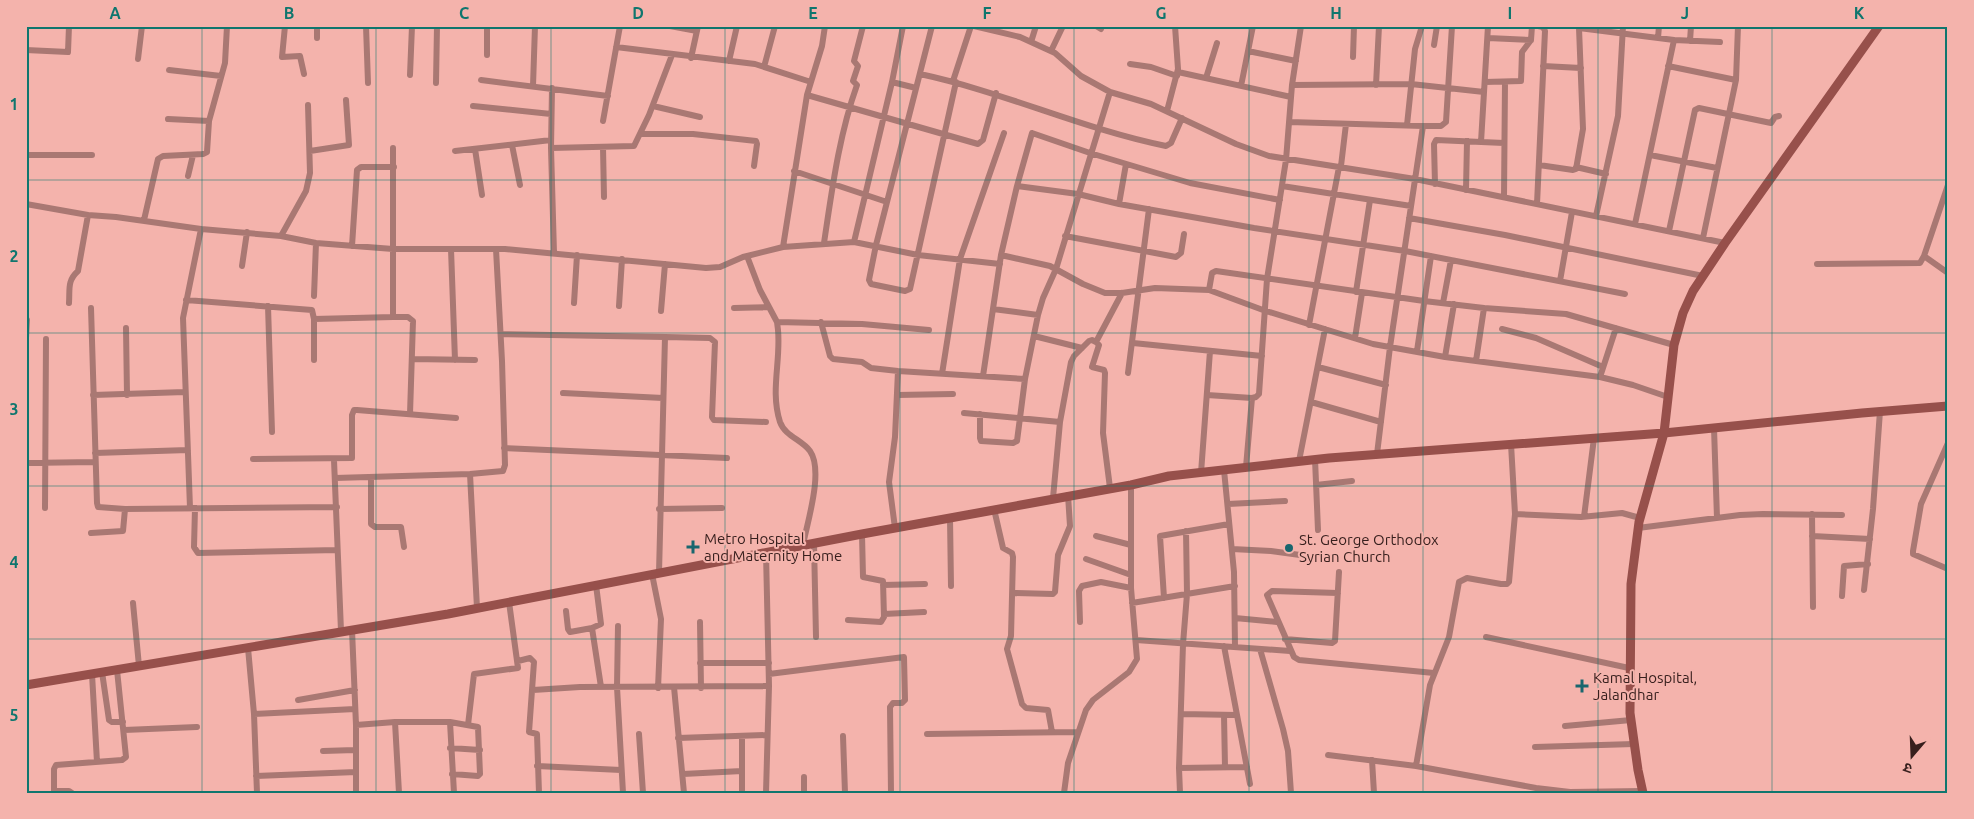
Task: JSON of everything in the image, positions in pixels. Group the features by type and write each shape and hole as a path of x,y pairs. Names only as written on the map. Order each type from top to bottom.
{"main road":[{"path":"1643,792 1631,720 1629,668 1631,584 1640,518 1664,434 1674,345 1683,313 1703,276 1725,242 1879,26"},
{"path":"26,685 477,608 994,509 1131,485 1169,476 1316,459 1664,434 1880,411 1948,406"}],"street":[{"path":"26,50 68,52 69,26"},
{"path":"138,59 142,26"},
{"path":"144,220 158,159 163,156 193,155 207,152 209,121 225,63 228,26"},
{"path":"285,26 282,57 300,56 304,74"},
{"path":"317,26 317,38"},
{"path":"366,26 368,83"},
{"path":"410,75 412,26"},
{"path":"436,82 437,26"},
{"path":"487,26 487,55"},
{"path":"533,86 535,26"},
{"path":"603,121 620,26"},
{"path":"670,26 697,29 691,58"},
{"path":"729,61 737,26"},
{"path":"764,67 775,26"},
{"path":"782,247 807,95 822,46 825,26"},
{"path":"824,243 833,183 849,106 857,85 853,81 858,66 854,61 863,26"},
{"path":"854,242 892,82 903,26"},
{"path":"932,26 876,245 869,280 873,285 908,291 911,287 955,82 972,26 1020,37 1051,52 1081,76 1110,92 1167,111 1252,151 1286,160 1340,166 1415,179 1725,242"},
{"path":"1031,42 1036,26"},
{"path":"1051,52 1063,26"},
{"path":"1167,111 1178,74 1175,26"},
{"path":"1241,86 1253,26"},
{"path":"1353,57 1354,26"},
{"path":"1376,85 1379,26"},
{"path":"1407,125 1415,49 1422,26"},
{"path":"1434,45 1437,26"},
{"path":"1288,122 1441,126 1446,122 1452,26"},
{"path":"1481,142 1488,26"},
{"path":"1485,82 1521,81 1522,52 1531,40 1532,26"},
{"path":"1537,204 1544,31 1543,27 1538,26"},
{"path":"1596,216 1618,116 1623,26"},
{"path":"1658,38 1659,26"},
{"path":"1690,41 1691,26"},
{"path":"1702,238 1736,80 1738,26"},
{"path":"1207,395 1252,398 1259,394 1263,310 1286,160 1288,122 1300,27"},
{"path":"1576,167 1583,129 1579,27 1674,40 1720,42"},
{"path":"1488,38 1531,40"},
{"path":"1635,224 1674,40"},
{"path":"1206,78 1217,43"},
{"path":"616,47 764,67 811,82"},
{"path":"1248,51 1296,61"},
{"path":"551,148 634,146 653,106 672,55"},
{"path":"1130,64 1206,78 1291,97"},
{"path":"1543,66 1580,68"},
{"path":"1668,66 1736,80"},
{"path":"169,70 221,76"},
{"path":"920,74 996,93 1098,128 1168,146 1182,118"},
{"path":"481,80 608,96"},
{"path":"892,82 916,88"},
{"path":"1504,197 1505,82"},
{"path":"1292,85 1411,84 1484,92"},
{"path":"552,88 551,148 554,253"},
{"path":"980,414 980,438 983,441 1016,443 1038,315 1043,298 1056,269 1110,92"},
{"path":"807,95 978,144 982,142 996,93"},
{"path":"310,151 348,145 346,100"},
{"path":"281,236 308,183 310,151 308,105"},
{"path":"473,106 551,114"},
{"path":"653,106 700,117"},
{"path":"1669,231 1695,110 1699,108 1771,123 1775,117 1779,116"},
{"path":"168,119 209,121"},
{"path":"1309,325 1333,194 1340,166 1346,124"},
{"path":"1377,454 1390,347 1424,126"},
{"path":"942,374 960,259 1004,133"},
{"path":"983,376 1001,255 1032,133 1090,153 1190,183 1280,200"},
{"path":"641,134 693,134 754,140 757,144 754,166"},
{"path":"455,151 551,140"},
{"path":"1466,190 1467,141"},
{"path":"1436,184 1434,142 1504,143"},
{"path":"512,144 520,185"},
{"path":"603,147 604,197"},
{"path":"393,148 394,317"},
{"path":"475,149 482,195"},
{"path":"26,155 92,155"},
{"path":"188,176 193,155"},
{"path":"1650,155 1717,168"},
{"path":"1119,204 1126,164"},
{"path":"1539,165 1573,170 1576,167 1606,174"},
{"path":"352,246 357,170 361,168 394,167"},
{"path":"794,170 887,202"},
{"path":"1817,264 1918,264 1924,256 1948,185"},
{"path":"1017,186 1078,194 1119,204 1405,251 1624,294"},
{"path":"1282,186 1411,206"},
{"path":"1355,338 1362,244 1370,200"},
{"path":"26,204 88,216 144,220 201,229 248,232 316,243 352,246 451,249 496,248 714,268 747,256 782,247 854,242 918,254 1000,264"},
{"path":"1128,374 1148,209"},
{"path":"1560,281 1572,212"},
{"path":"69,303 70,281 72,275 78,271 88,216"},
{"path":"1409,218 1566,247 1703,276"},
{"path":"201,229 186,300 183,334 194,547 198,553 337,550"},
{"path":"242,266 248,232"},
{"path":"1066,236 1178,257 1181,253 1184,234"},
{"path":"314,296 316,243"},
{"path":"335,478 470,474 503,470 505,465 501,334 496,248"},
{"path":"451,249 455,360"},
{"path":"574,303 576,254"},
{"path":"1001,255 1050,266 1099,290 1113,294 1139,290 1209,290 1309,325 1390,347 1445,357 1617,380 1668,397"},
{"path":"747,256 753,276 777,322 779,337 775,380 780,422 787,433 809,449 815,465 814,485 803,545"},
{"path":"1417,351 1431,256"},
{"path":"1924,256 1948,273"},
{"path":"618,306 622,259"},
{"path":"1443,303 1451,260"},
{"path":"660,311 665,264"},
{"path":"1209,290 1212,273 1216,271 1398,298 1484,308 1566,314 1674,345"},
{"path":"1096,342 1122,294"},
{"path":"186,300 309,309 314,313 314,360"},
{"path":"1445,357 1454,304"},
{"path":"268,306 272,432"},
{"path":"734,308 769,307"},
{"path":"91,308 97,506 100,508 125,509 337,507"},
{"path":"1476,361 1484,308"},
{"path":"993,310 1038,315"},
{"path":"314,319 394,317 408,317 412,319 410,414"},
{"path":"26,338 27,320"},
{"path":"777,322 862,324 929,330"},
{"path":"822,322 831,358 862,362 871,368 1026,380"},
{"path":"126,328 126,395"},
{"path":"1600,377 1616,328"},
{"path":"1502,329 1536,338 1603,367"},
{"path":"1299,461 1325,330"},
{"path":"501,334 710,338 715,342 712,417 714,420 766,422"},
{"path":"1034,336 1082,348"},
{"path":"658,688 662,619 656,574 665,337"},
{"path":"46,339 46,508"},
{"path":"1053,498 1060,422 1071,362 1074,356 1091,340 1099,345 1092,366 1104,370 1106,373 1103,433 1110,488"},
{"path":"1133,343 1262,356"},
{"path":"1200,472 1210,351"},
{"path":"412,359 475,360"},
{"path":"1318,366 1386,384"},
{"path":"895,528 888,482 896,437 898,371"},
{"path":"93,395 185,392"},
{"path":"563,393 663,398"},
{"path":"897,395 953,394"},
{"path":"1246,467 1252,398"},
{"path":"1311,402 1381,422"},
{"path":"253,459 334,460 353,457 352,415 354,410 456,418"},
{"path":"1864,590 1868,564 1880,411"},
{"path":"964,413 1060,422"},
{"path":"1714,428 1717,518"},
{"path":"1584,517 1594,438"},
{"path":"1948,443 1921,504 1913,554 1918,558 1948,569"},
{"path":"1416,766 1434,673 1449,637 1459,582 1467,578 1501,584 1509,582 1515,514 1511,444"},
{"path":"504,448 727,458"},
{"path":"95,453 188,450"},
{"path":"1316,459 1318,530"},
{"path":"334,460 341,631"},
{"path":"26,463 95,462"},
{"path":"1224,470 1232,549 1235,647"},
{"path":"470,474 477,608"},
{"path":"372,477 371,524 375,527 401,527 404,547"},
{"path":"1316,485 1352,481"},
{"path":"1064,793 1068,763 1083,716 1094,700 1134,666 1137,659 1131,576 1131,485"},
{"path":"1013,593 1053,594 1055,592 1058,555 1070,526 1068,496"},
{"path":"1228,504 1285,501"},
{"path":"659,508 722,508"},
{"path":"91,533 123,531 125,509"},
{"path":"994,509 1003,548 1012,553 1014,557 1011,636 1008,652 1022,704 1026,708 1048,710 1052,732"},
{"path":"1515,514 1584,517 1622,514 1640,518"},
{"path":"1638,528 1763,514 1842,515"},
{"path":"1812,514 1813,607"},
{"path":"950,518 951,586"},
{"path":"1164,598 1160,536 1230,524"},
{"path":"1180,793 1179,768 1183,644 1187,594 1186,531"},
{"path":"848,620 881,622 884,619 882,579 863,577 862,534"},
{"path":"1096,536 1131,545"},
{"path":"1812,536 1870,539"},
{"path":"814,543 816,637"},
{"path":"1232,549 1300,555"},
{"path":"766,552 770,686 766,793"},
{"path":"1086,559 1131,576"},
{"path":"1842,596 1844,566 1868,564"},
{"path":"1284,639 1334,642 1339,572"},
{"path":"1080,622 1079,591 1082,586 1101,582 1132,588"},
{"path":"883,585 925,584"},
{"path":"566,611 570,632 592,628 601,624 596,585"},
{"path":"1132,603 1234,586"},
{"path":"1338,593 1270,592 1267,597 1284,639 1294,657 1299,660 1434,673"},
{"path":"468,725 474,676 476,674 517,669 518,661 509,602"},
{"path":"133,603 139,666"},
{"path":"884,614 924,612"},
{"path":"1235,618 1277,622"},
{"path":"700,622 700,688"},
{"path":"618,626 617,687 622,793"},
{"path":"592,628 602,687"},
{"path":"352,630 356,709 356,793"},
{"path":"1486,637 1629,668"},
{"path":"1136,640 1290,651"},
{"path":"1224,646 1250,784"},
{"path":"248,648 254,714 257,793"},
{"path":"1260,649 1288,751 1291,793"},
{"path":"769,674 904,657 905,700 902,703 893,703 890,707 891,793"},
{"path":"518,661 530,658 533,660 532,712 528,729 529,732 537,734 539,793"},
{"path":"700,664 768,663"},
{"path":"72,793 69,791 54,792 55,766 125,759 124,730 117,670"},
{"path":"102,672 109,720 112,722 123,722"},
{"path":"92,674 97,762"},
{"path":"533,690 602,687 700,688 770,686"},
{"path":"674,688 684,793"},
{"path":"298,700 354,690"},
{"path":"254,714 356,709"},
{"path":"1181,714 1237,715"},
{"path":"1224,715 1225,767"},
{"path":"1565,726 1631,720"},
{"path":"356,725 396,722 450,722 478,727 480,775 452,774"},
{"path":"396,722 400,793"},
{"path":"450,722 454,793"},
{"path":"124,730 197,726"},
{"path":"927,734 1078,732"},
{"path":"639,734 642,793"},
{"path":"678,738 767,735"},
{"path":"742,736 742,793"},
{"path":"843,736 845,793"},
{"path":"1535,747 1634,744"},
{"path":"450,748 480,750"},
{"path":"323,751 355,750"},
{"path":"1328,755 1416,766 1536,788 1570,792 1643,792"},
{"path":"1372,760 1374,793"},
{"path":"537,766 622,770"},
{"path":"1179,768 1246,767"},
{"path":"683,774 742,771"},
{"path":"256,776 356,772"},
{"path":"804,777 804,793"}],"place":[{"name":"Metro Hospital and Maternity Home","path":"693,547"},
{"name":"St. George Orthodox Syrian Church","path":"1289,548"},
{"name":"Kamal Hospital, Jalandhar","path":"1582,686"}]}
